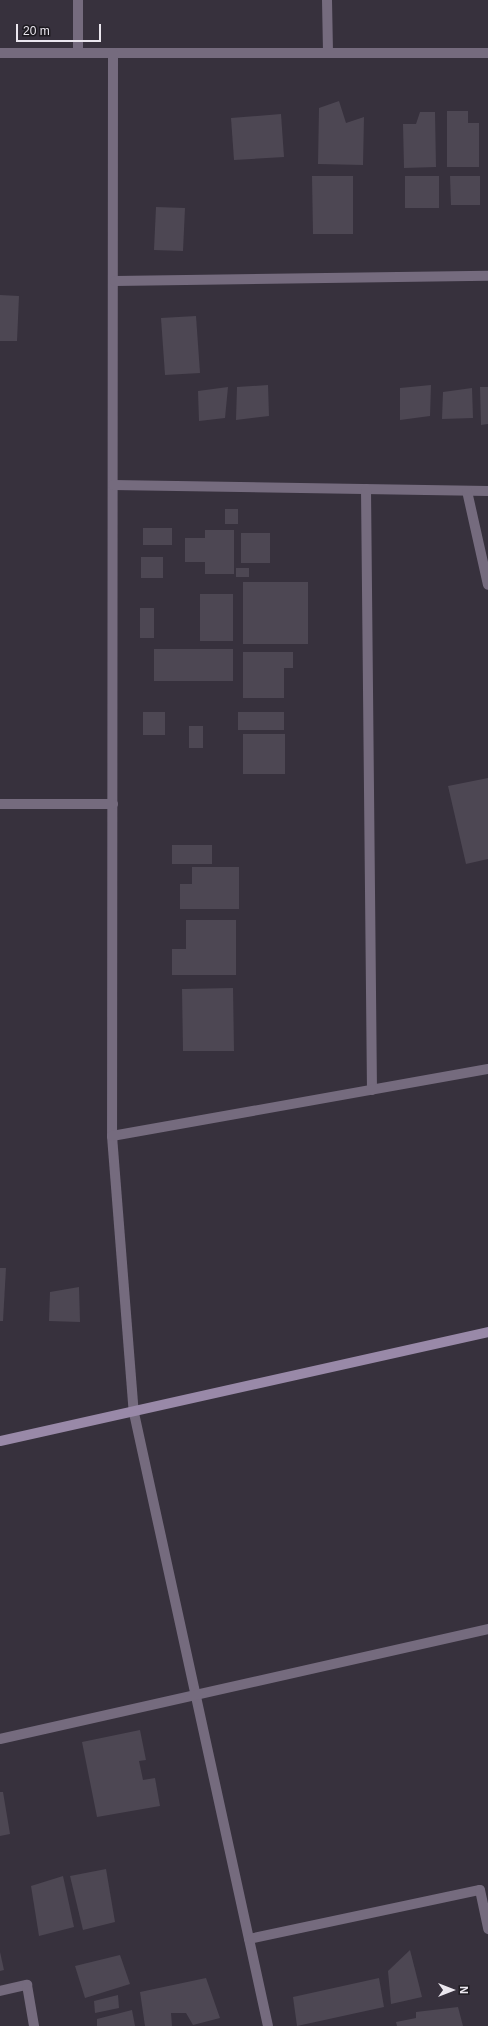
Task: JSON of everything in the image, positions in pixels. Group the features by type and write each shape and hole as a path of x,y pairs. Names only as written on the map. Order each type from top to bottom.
{"street":[{"path":"78,0 78,53"},
{"path":"328,0 328,53"},
{"path":"0,53 488,53"},
{"path":"114,53 115,281 112,1136 134,1413 268,2026"},
{"path":"115,281 488,276"},
{"path":"114,485 488,491"},
{"path":"366,489 372,1090"},
{"path":"467,491 488,585"},
{"path":"0,804 112,804"},
{"path":"112,1136 488,1069"},
{"path":"0,1441 134,1413 488,1332"},
{"path":"0,1739 488,1629"},
{"path":"249,1939 480,1890 488,1929"},
{"path":"0,1991 27,1985 34,2026"}],"building":[{"path":"339,101 346,123 364,117 363,165 318,164 319,108"},
{"path":"447,111 468,111 468,123 479,123 479,167 447,167"},
{"path":"420,112 435,112 436,167 404,168 403,124 416,124"},
{"path":"281,114 284,157 234,160 231,118"},
{"path":"312,176 353,176 353,234 313,234"},
{"path":"405,176 439,176 439,208 405,208"},
{"path":"450,176 480,176 480,205 451,205"},
{"path":"156,207 185,208 183,251 154,250"},
{"path":"0,295 19,296 17,341 0,341"},
{"path":"196,316 200,373 165,375 161,318"},
{"path":"268,385 269,416 236,420 237,387"},
{"path":"431,385 430,416 400,420 400,388"},
{"path":"228,387 225,418 199,421 198,391"},
{"path":"480,387 488,387 488,424 481,425"},
{"path":"472,388 473,418 442,419 443,392"},
{"path":"225,509 238,509 238,524 225,524"},
{"path":"143,528 172,528 172,545 143,545"},
{"path":"205,530 234,530 234,574 205,574 205,562 185,562 185,538 205,538"},
{"path":"241,533 270,533 270,563 241,563"},
{"path":"141,557 163,557 163,578 141,578"},
{"path":"236,568 249,568 249,577 236,577"},
{"path":"243,582 308,582 308,644 243,644"},
{"path":"200,594 233,594 233,641 200,641"},
{"path":"140,608 154,608 154,638 140,638"},
{"path":"154,649 233,649 233,681 154,681"},
{"path":"243,652 293,652 293,668 284,668 284,698 243,698"},
{"path":"143,712 165,712 165,735 143,735"},
{"path":"238,712 284,712 284,730 238,730"},
{"path":"189,726 203,726 203,748 189,748"},
{"path":"243,734 285,734 285,774 243,774"},
{"path":"488,778 488,859 466,864 448,786"},
{"path":"172,845 212,845 212,864 172,864"},
{"path":"192,867 239,867 239,909 180,909 180,884 192,884"},
{"path":"186,920 236,920 236,975 172,975 172,949 186,949"},
{"path":"233,988 234,1051 183,1051 182,989"},
{"path":"0,1268 6,1268 3,1321 0,1321"},
{"path":"79,1287 80,1322 49,1321 50,1292"},
{"path":"140,1730 146,1760 139,1761 143,1780 155,1778 160,1806 97,1817 82,1742"},
{"path":"0,1792 3,1792 10,1834 0,1836"},
{"path":"106,1869 115,1922 83,1930 70,1876"},
{"path":"63,1876 74,1927 39,1936 31,1886"},
{"path":"410,1950 422,1997 391,2004 388,1971"},
{"path":"0,1952 4,1970 0,1971"},
{"path":"120,1955 130,1984 85,1998 75,1966"},
{"path":"206,1978 220,2018 193,2025 186,2013 171,2013 172,2026 145,2026 140,1992"},
{"path":"379,1978 384,2007 297,2026 293,1997"},
{"path":"118,1995 119,2008 95,2013 94,2001"},
{"path":"458,2007 463,2026 397,2026 396,2022 416,2018 416,2012"},
{"path":"132,2010 135,2026 97,2026 97,2019"}]}
